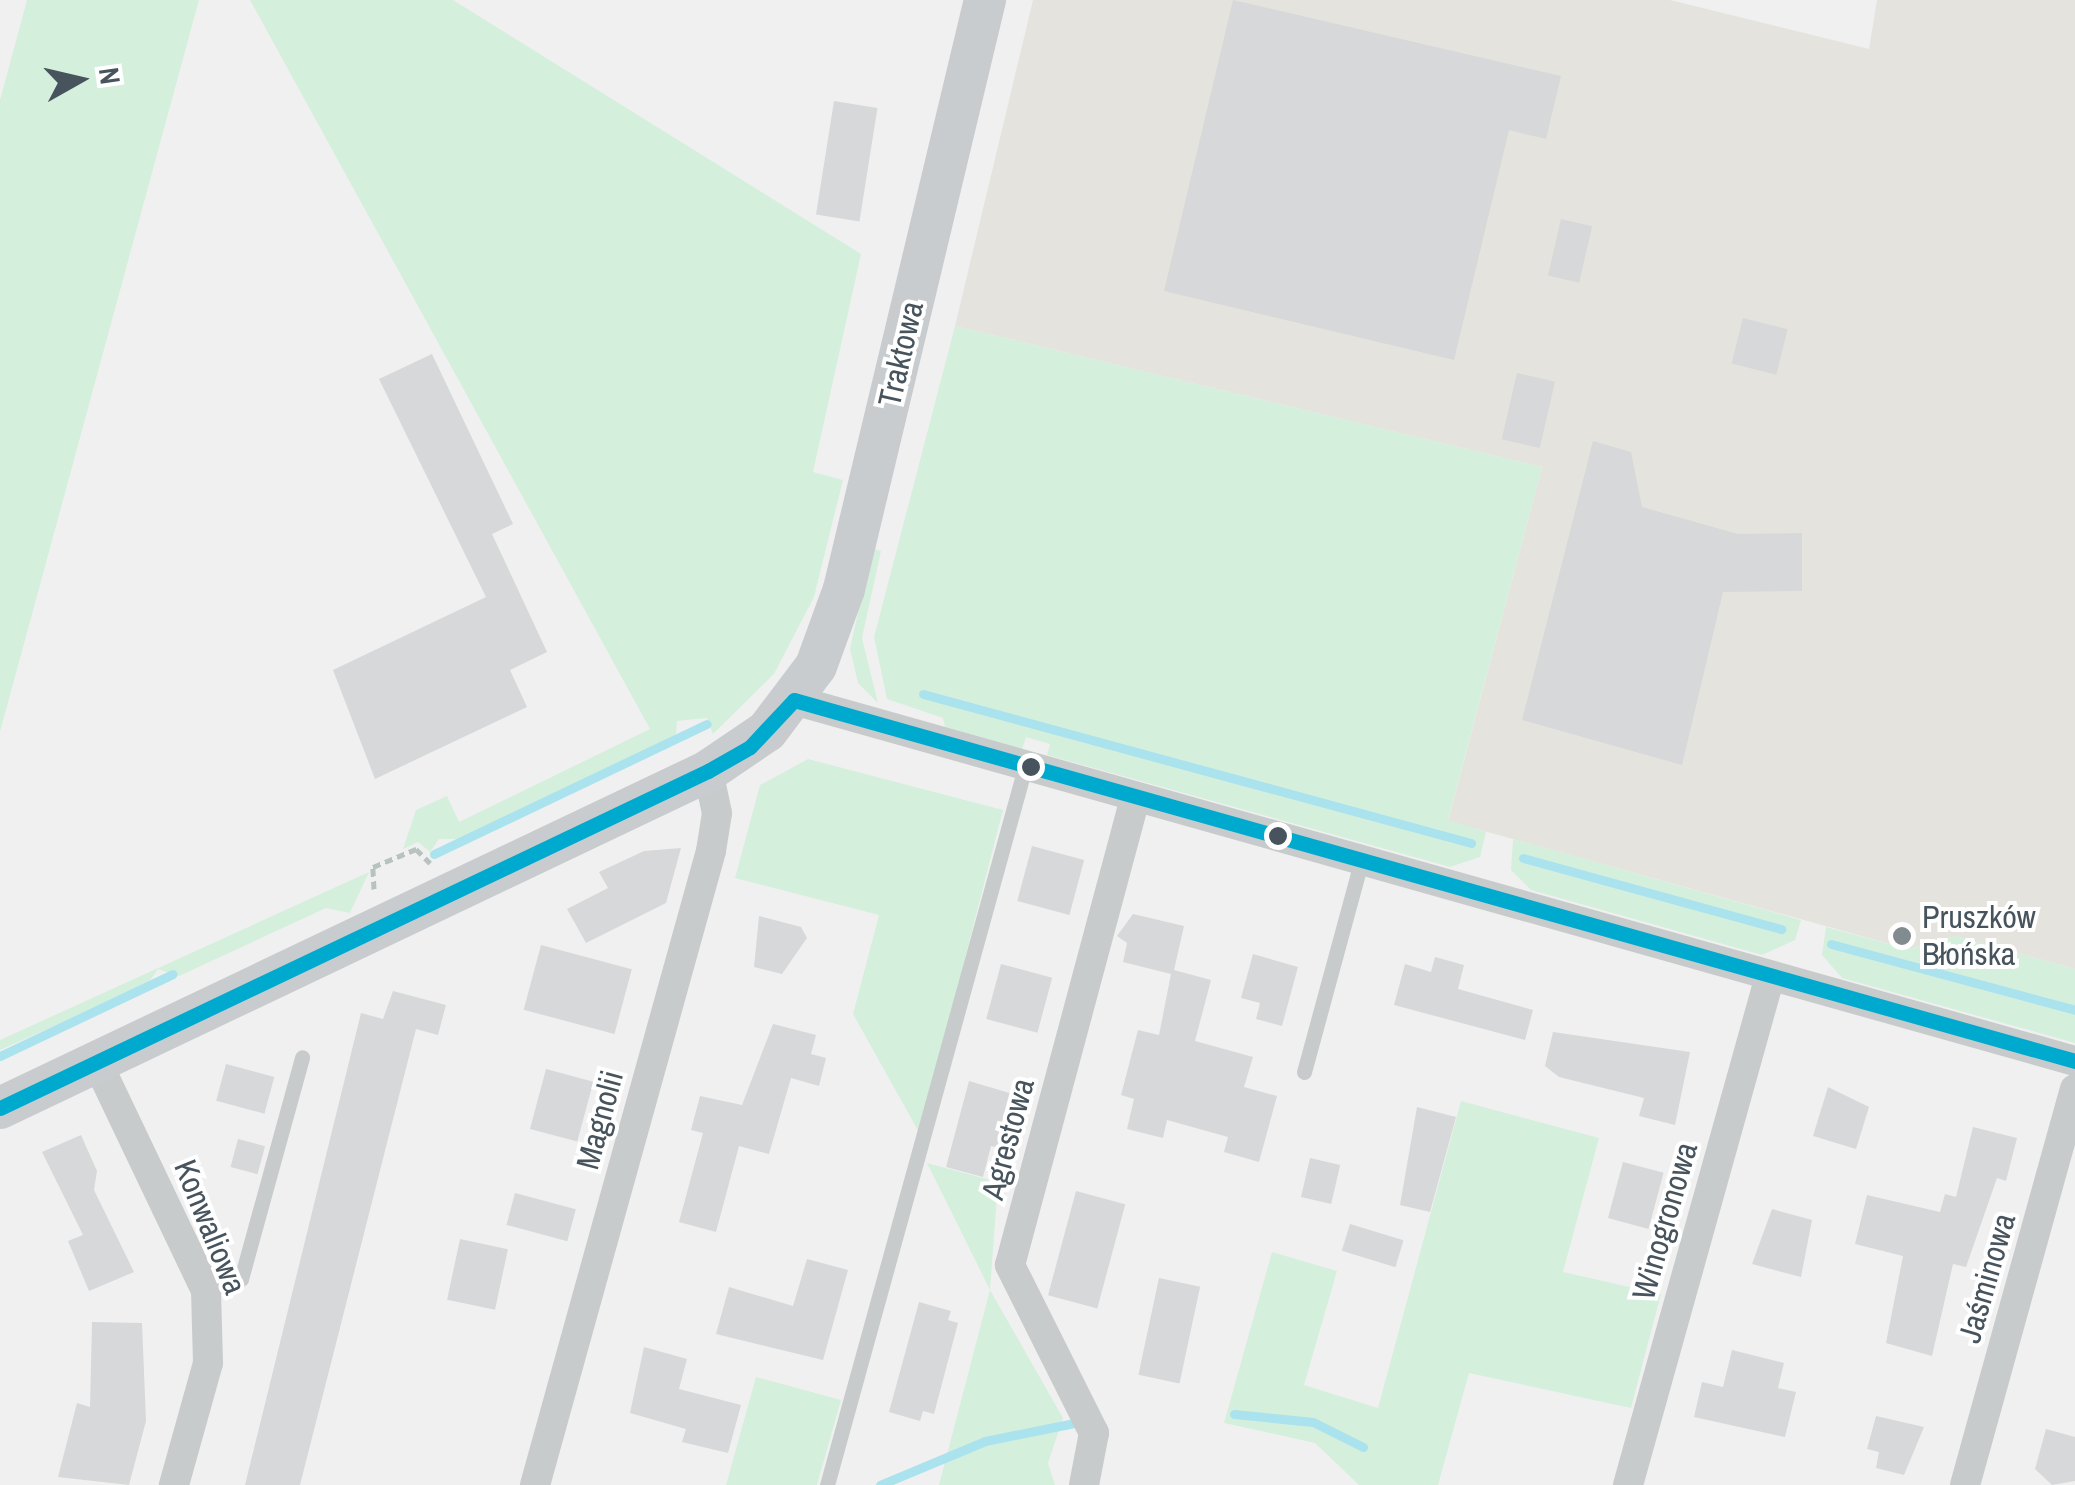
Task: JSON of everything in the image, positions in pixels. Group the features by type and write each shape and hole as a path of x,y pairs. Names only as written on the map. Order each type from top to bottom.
{"street":[{"name":"Traktowa","path":"0,1108 708,772 750,746 794,700 844,589 985,0"},
{"path":"794,700 2075,1061"},
{"name":"Magnolii","path":"535,1485 710,851 717,813 708,772"},
{"name":"Agrestowa","path":"1084,1485 1094,1433 1010,1264 1135,798"},
{"name":"Winogronowa","path":"1628,1485 1770,976"},
{"name":"Konwaliowa","path":"97,1062 206,1292 208,1363 174,1485"},
{"name":"Jaśminowa","path":"1966,1485 2075,1089"}],"lane":[{"path":"827,1485 1026,766"},
{"path":"1304,1072 1362,862"},
{"path":"206,1292 240,1280 302,1057"}],"path":[{"path":"376,866 410,851"}],"shaded area":[{"path":"1033,0 1670,0 1869,49 1877,0 2075,0 2075,969 1956,936 1908,949 1448,821 1542,467 955,326"}],"green space":[{"path":"27,0 199,0 0,732 0,100"},
{"path":"250,0 453,0 861,254 813,472 843,480 814,597 774,674 713,734 707,718 677,721 676,736 459,839 439,839 430,852 418,842 403,849 416,810 447,796 459,822 650,729"},
{"path":"955,326 1542,467 1448,820 1486,832 1480,857 1450,867 1047,755 1050,744 1026,737 1022,749 945,727 943,718 887,699 874,637"},
{"path":"872,548 881,551 862,638 878,703 858,683 850,649"},
{"path":"808,759 1003,810 920,1134 853,1014 879,915 735,878 760,785"},
{"path":"1513,839 1801,920 1795,940 1762,955 1531,890 1511,870"},
{"path":"369,872 350,913 326,908 179,976 158,969 147,985 0,1050 0,1040"},
{"path":"1826,927 1908,949 1956,936 2075,969 2075,1043 1842,978 1822,955"},
{"path":"1461,1101 1599,1138 1563,1272 1661,1294 1631,1408 1469,1373 1438,1485 1359,1485 1315,1443 1224,1423 1272,1252 1337,1271 1304,1385 1378,1408"},
{"path":"927,1163 998,1182 990,1290"},
{"path":"990,1290 1063,1418 1048,1463 1055,1485 939,1485"},
{"path":"756,1377 841,1400 817,1485 726,1485"}],"building":[{"path":"1233,0 1561,76 1546,139 1509,130 1454,360 1164,291"},
{"path":"834,101 877,108 859,221 816,215"},
{"path":"1561,219 1592,226 1579,283 1548,276"},
{"path":"1743,318 1788,329 1776,375 1732,364"},
{"path":"432,354 513,524 492,534 547,652 510,670 527,707 375,779 333,670 486,597 379,379"},
{"path":"1517,373 1555,382 1540,448 1502,439"},
{"path":"1593,441 1631,452 1642,507 1738,534 1802,533 1802,591 1723,592 1682,765 1522,720"},
{"path":"1032,846 1084,860 1069,915 1017,901"},
{"path":"681,848 666,903 586,943 567,909 608,888 599,872 644,851"},
{"path":"1133,914 1184,926 1174,970 1211,980 1195,1041 1253,1057 1244,1087 1277,1096 1259,1162 1224,1152 1228,1137 1167,1120 1163,1138 1127,1129 1134,1099 1121,1095 1138,1030 1159,1035 1171,974 1123,962 1127,943 1117,936"},
{"path":"759,916 801,927 807,938 782,974 754,967"},
{"path":"541,945 632,969 614,1034 524,1010"},
{"path":"1253,954 1298,967 1282,1026 1256,1019 1260,1003 1241,998"},
{"path":"1435,957 1464,965 1458,989 1533,1010 1525,1040 1394,1005 1405,964 1431,972"},
{"path":"1001,964 1052,978 1037,1033 986,1019"},
{"path":"393,991 446,1005 438,1035 416,1029 300,1485 245,1485 361,1013 383,1019"},
{"path":"773,1024 816,1035 811,1054 826,1058 819,1086 791,1078 769,1154 739,1146 716,1232 679,1222 703,1133 691,1130 700,1096 742,1105"},
{"path":"1553,1032 1690,1052 1675,1125 1639,1116 1644,1098 1559,1077 1545,1066"},
{"path":"226,1064 274,1077 264,1114 216,1101"},
{"path":"546,1069 593,1082 577,1142 530,1129"},
{"path":"969,1081 1020,1096 1005,1150 991,1146 983,1177 946,1167"},
{"path":"1828,1087 1869,1107 1856,1149 1813,1136"},
{"path":"1417,1107 1456,1117 1430,1212 1400,1205"},
{"path":"1973,1127 2017,1138 2006,1181 1997,1178 1966,1267 1953,1264 1932,1356 1886,1343 1903,1256 1855,1244 1867,1195 1940,1212 1945,1194 1956,1197"},
{"path":"81,1135 97,1171 94,1190 134,1272 89,1291 68,1241 83,1235 42,1152"},
{"path":"238,1139 265,1146 258,1174 230,1167"},
{"path":"1310,1158 1340,1165 1331,1204 1301,1197"},
{"path":"1623,1162 1664,1173 1649,1229 1608,1218"},
{"path":"1076,1191 1125,1204 1097,1309 1048,1295"},
{"path":"515,1193 576,1209 567,1241 506,1225"},
{"path":"1772,1209 1812,1220 1801,1277 1752,1264"},
{"path":"1350,1224 1404,1240 1395,1267 1342,1251"},
{"path":"460,1239 508,1249 495,1310 447,1300"},
{"path":"807,1259 848,1270 823,1360 716,1334 729,1287 793,1306"},
{"path":"1159,1278 1200,1287 1179,1384 1138,1375"},
{"path":"919,1302 951,1311 948,1320 958,1323 934,1414 923,1411 920,1421 889,1412"},
{"path":"92,1322 142,1323 146,1421 129,1485 58,1477 77,1403 90,1407"},
{"path":"644,1347 687,1359 679,1389 741,1405 728,1453 682,1442 686,1429 630,1413"},
{"path":"1732,1350 1784,1363 1778,1388 1796,1392 1785,1437 1694,1417 1702,1382 1723,1387"},
{"path":"1876,1416 1924,1427 1904,1475 1876,1468 1879,1452 1867,1449"},
{"path":"2046,1429 2075,1437 2075,1481 2052,1485 2035,1469"}],"waterway":[{"path":"923,694 1471,843"},
{"path":"434,854 707,724"},
{"path":"1523,858 1781,929"},
{"path":"1831,944 2075,1010"},
{"path":"0,1056 173,974"},
{"path":"1234,1414 1313,1422 1363,1447"},
{"path":"880,1485 985,1441 1074,1423"}],"transit line":[{"path":"794,700 2075,1061"},
{"path":"0,1108 708,771 750,747 794,700"}],"place":[{"name":"Pruszków Błońska","path":"1902,936"}]}
